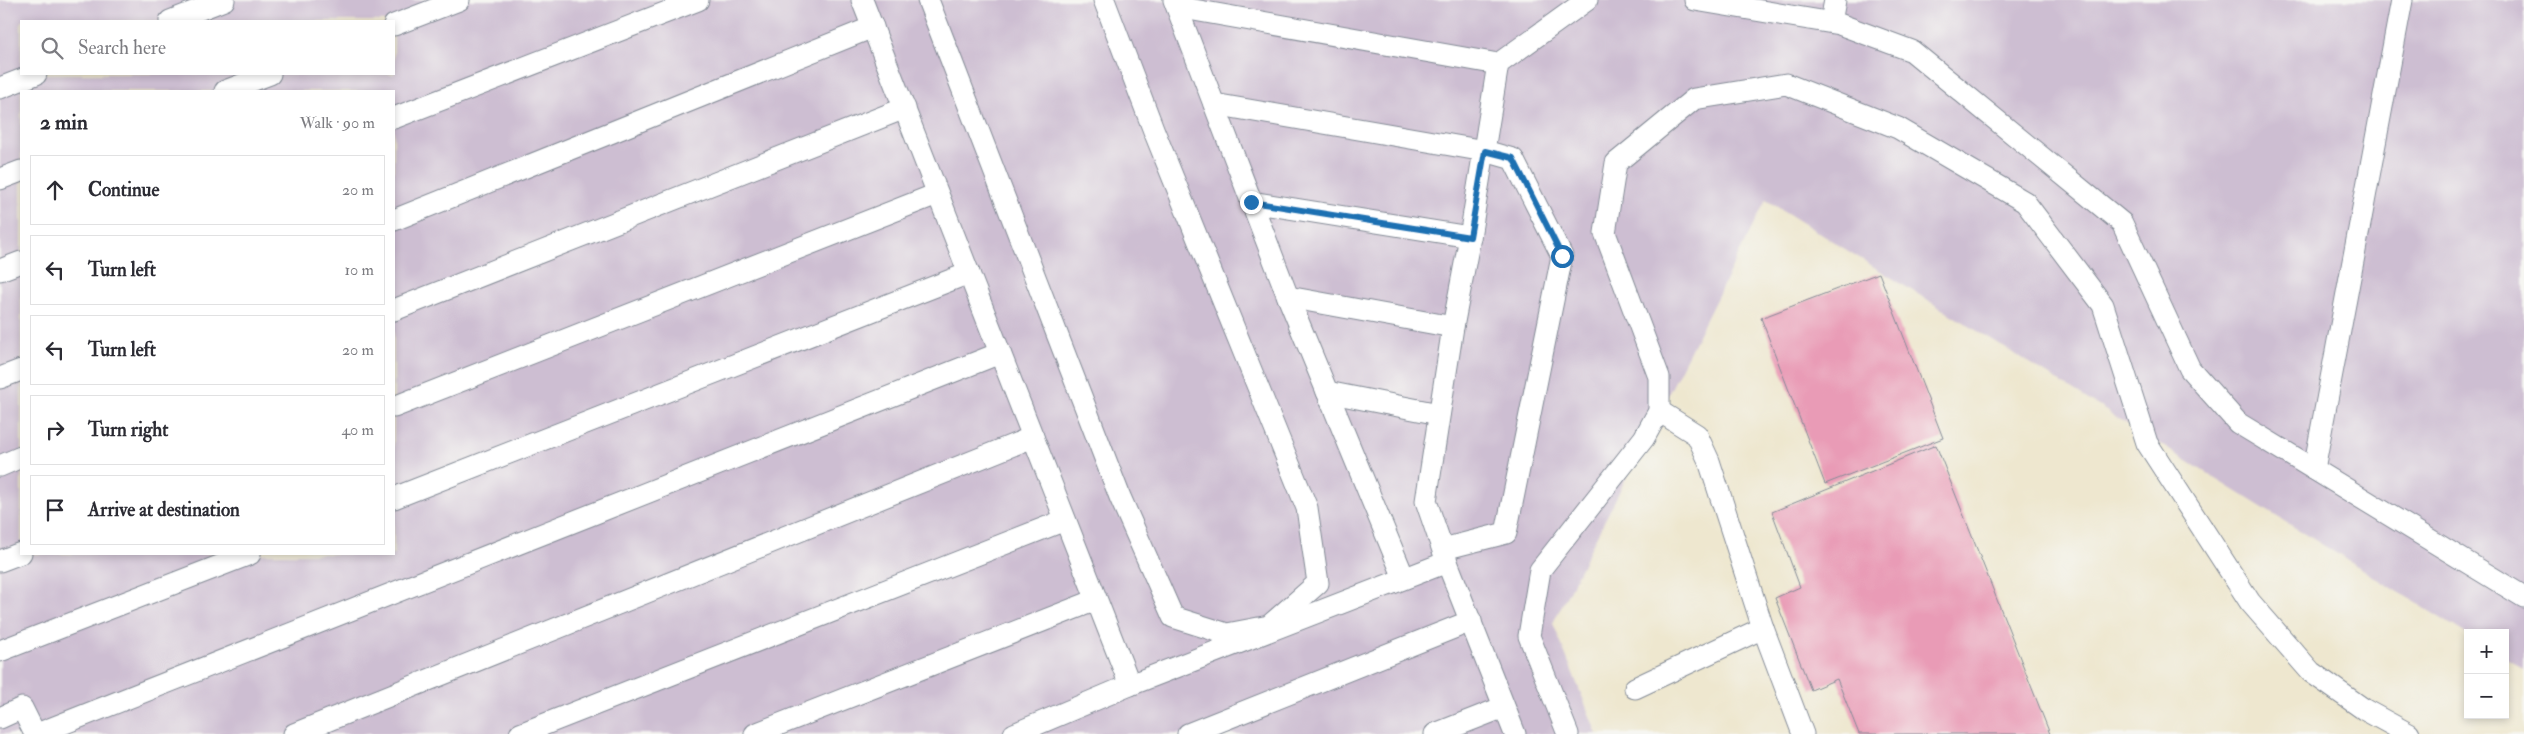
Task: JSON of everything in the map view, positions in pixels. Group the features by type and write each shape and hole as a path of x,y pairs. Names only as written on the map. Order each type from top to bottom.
{"lane":[{"path":"173,20 224,0"},
{"path":"395,26 459,0"},
{"path":"395,118 698,0"},
{"path":"862,0 1130,685"},
{"path":"928,0 1120,497 1174,617 1227,634 1269,626 1318,583 1307,508 1154,131 1104,0"},
{"path":"1515,734 1445,556 1426,501 1453,327 1485,151 1498,64 1586,0"},
{"path":"1695,0 1831,22 1912,51 2122,223 2190,369 2238,423 2524,597"},
{"path":"1831,22 1835,0"},
{"path":"2314,469 2402,0"},
{"path":"1175,4 1498,64"},
{"path":"1175,4 1288,297 1404,578"},
{"path":"395,220 873,27"},
{"path":"0,88 33,75"},
{"path":"229,90 267,75"},
{"path":"1568,734 1529,636 1540,570 1644,438 1659,411 1659,377 1605,233 1616,163 1694,99 1786,84 1898,128 2025,202 2103,305 2147,443 2250,602 2311,672 2365,710 2409,734"},
{"path":"1014,734 1130,685 1404,578 1445,556 1506,533 1562,256 1513,158 1485,151 1214,104"},
{"path":"395,310 905,108"},
{"path":"0,179 20,171"},
{"path":"395,407 937,194"},
{"path":"1251,202 1470,237"},
{"path":"0,270 20,262"},
{"path":"395,498 969,273"},
{"path":"1288,297 1453,327"},
{"path":"0,718 22,708 36,734 1000,353"},
{"path":"0,378 20,370"},
{"path":"1327,392 1439,414"},
{"path":"1659,411 1697,435 1709,461 1763,628 1803,734"},
{"path":"294,734 1033,437"},
{"path":"0,466 20,457"},
{"path":"520,734 1065,520"},
{"path":"0,561 20,553"},
{"path":"0,651 247,555"},
{"path":"755,734 1096,600"},
{"path":"1188,734 1471,621"},
{"path":"1635,688 1763,628"},
{"path":"1435,734 1504,707"}],"shaded area":[{"path":"0,0 2524,0 2524,670 2509,661 2509,629 2464,629 2464,633 1766,200 1553,623 1597,734 0,734"}],"building":[{"path":"1879,273 1943,438 1825,484 1761,318"},
{"path":"1936,445 2050,734 1859,734 1837,679 1811,690 1775,598 1800,587 1772,512"}],"route":[{"path":"1251,202 1470,237 1485,151 1513,158 1562,256"}]}
